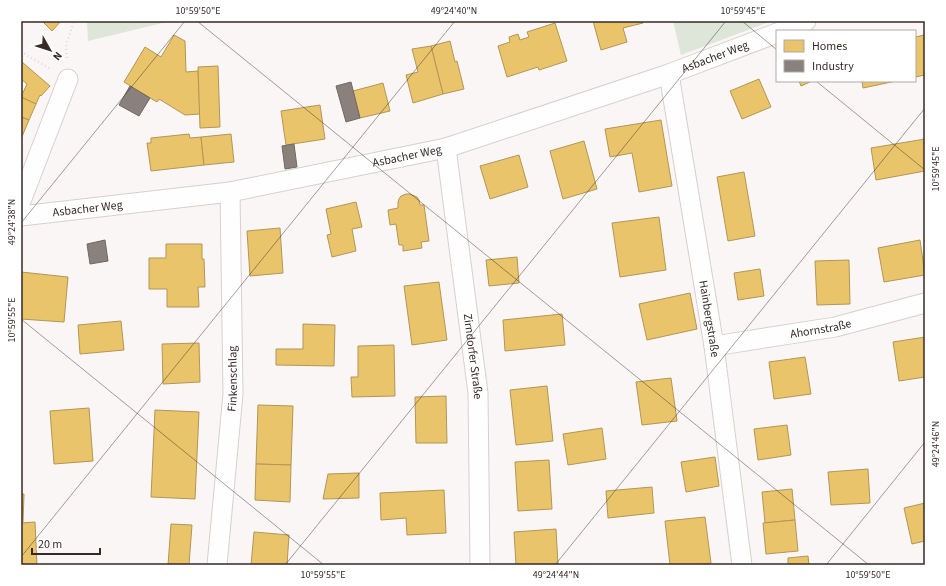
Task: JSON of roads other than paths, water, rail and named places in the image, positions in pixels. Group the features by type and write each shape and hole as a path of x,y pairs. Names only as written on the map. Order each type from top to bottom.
{"street":[{"path":"784,30 806,21"},
{"name":"Asbacher Weg","path":"21,216 230,192 446,148 669,74 776,33"},
{"name":"Hainbergstraße","path":"669,74 714,346 742,565"},
{"path":"21,201 68,79"},
{"name":"Zirndorfer Straße","path":"446,148 478,394 480,565"},
{"name":"Finkenschlag","path":"217,565 233,394 230,192"},
{"name":"Ahornstraße","path":"714,346 835,327 925,303"}]}
